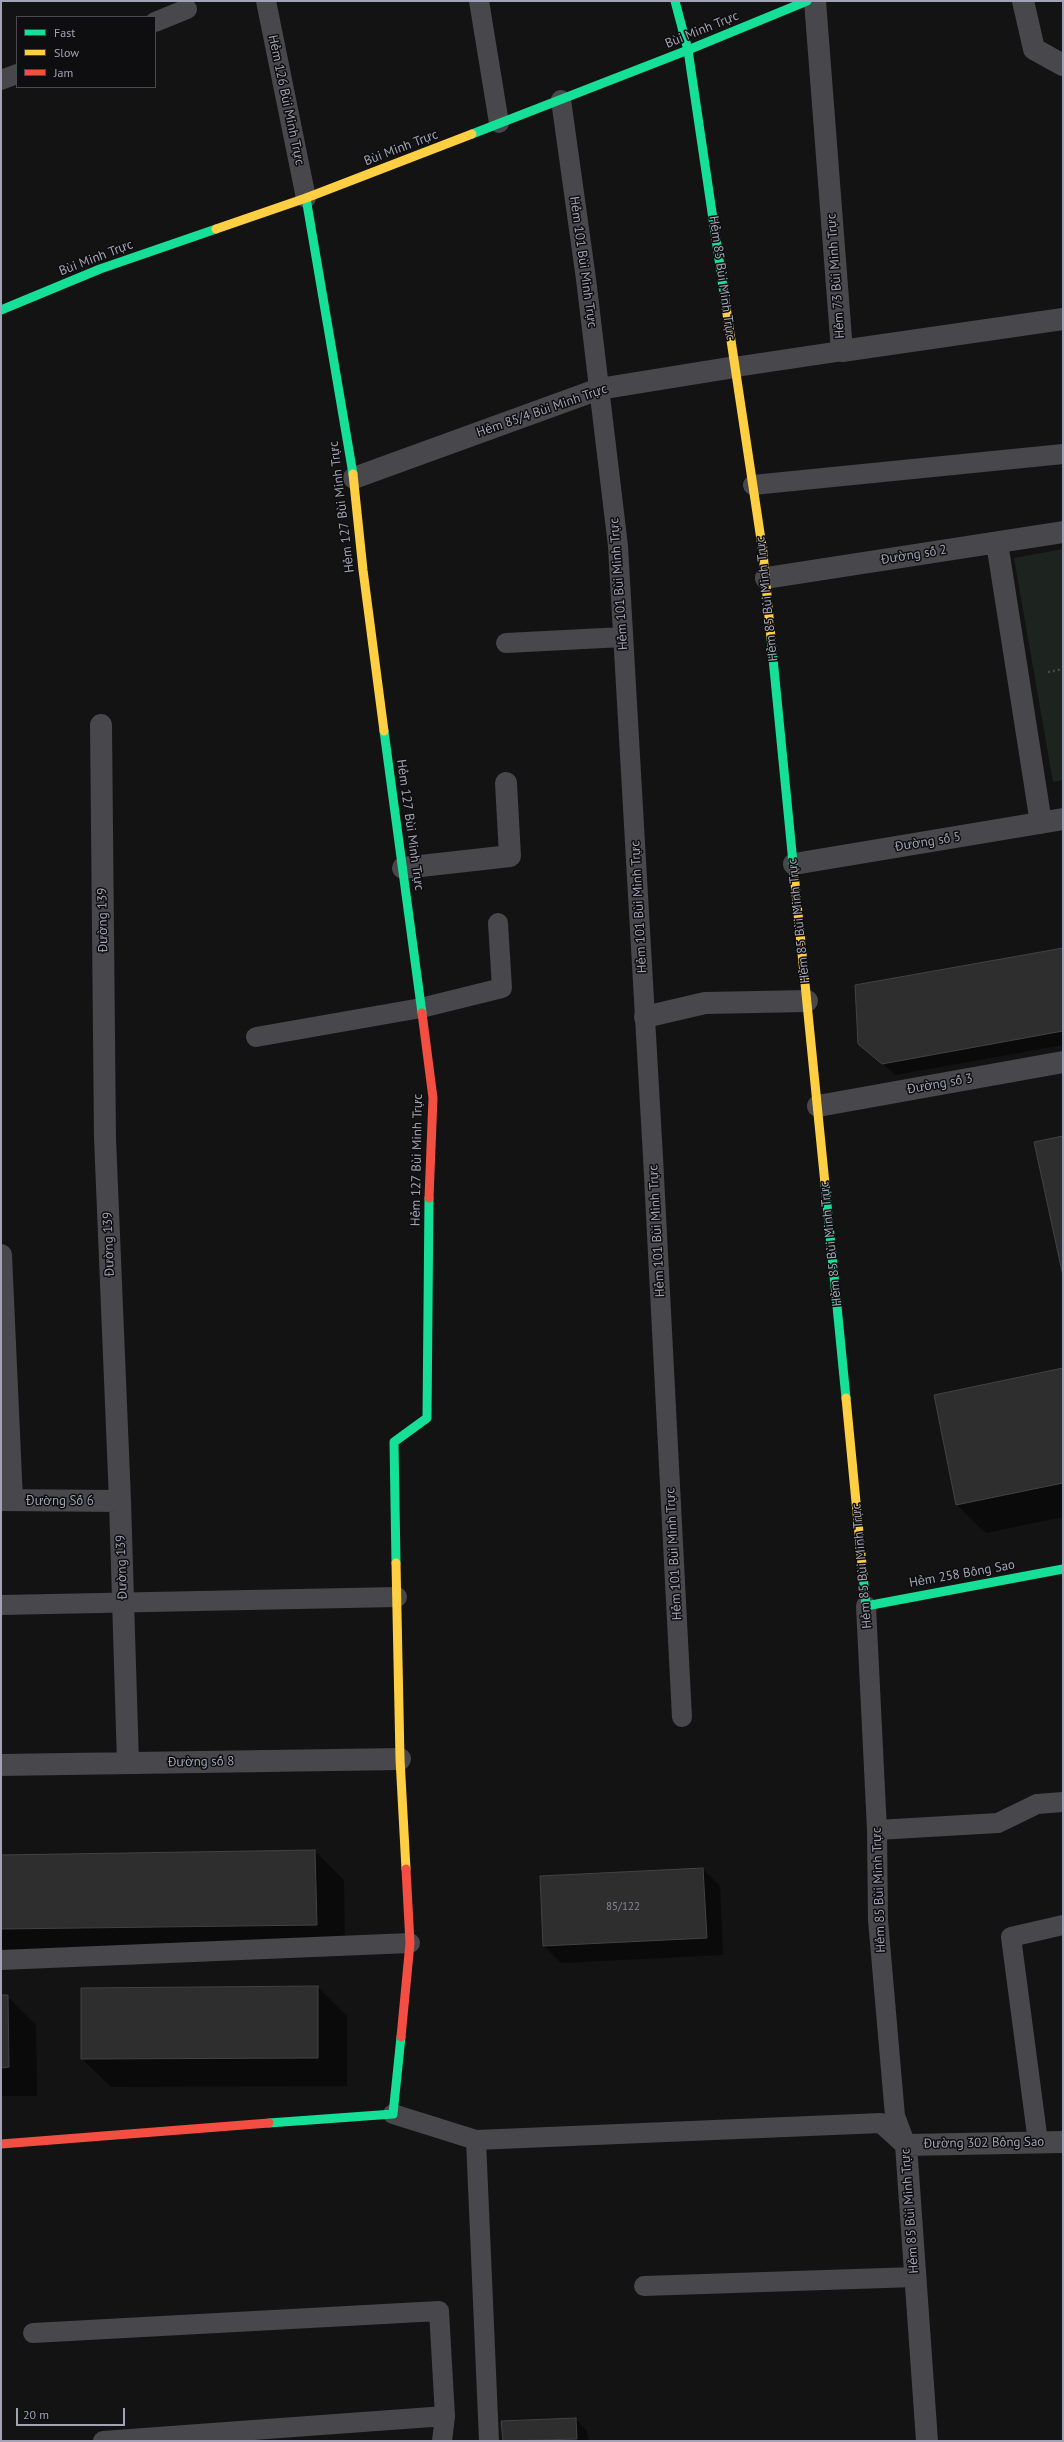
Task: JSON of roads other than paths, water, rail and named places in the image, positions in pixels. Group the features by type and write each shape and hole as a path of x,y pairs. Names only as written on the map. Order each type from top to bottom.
{"street":[{"name":"Hẻm 85 Bùi Minh Trực","path":"675,1 688,50 766,578 866,1606"},
{"name":"Bùi Minh Trực","path":"1,310 100,269 306,198 561,100 807,1"},
{"name":"Hẻm 73 Bùi Minh Trực","path":"815,1 842,351 1063,319"},
{"path":"1023,1 1034,49 1063,65"},
{"name":"Hẻm 127 Bùi Minh Trực","path":"306,198 354,478 363,570 433,1098 429,1187 427,1418 394,1442 397,1597"},
{"name":"Hẻm 85/4 Bùi Minh Trực","path":"354,478 599,389 735,367"},
{"name":"Đường số 2","path":"766,578 1063,532"},
{"path":"997,542 1041,823"},
{"name":"Đường 139","path":"101,724 105,1138 120,1501 128,1763"},
{"path":"403,868 510,856 506,783"},
{"name":"Đường số 5","path":"794,864 1063,819"},
{"path":"645,1017 705,1003 807,1001"},
{"name":"Đường số 3","path":"818,1106 1063,1062"},
{"path":"1,1255 6,1500"},
{"name":"Đường Số 6","path":"6,1500 120,1501"},
{"name":"Hẻm 258 Bông Sao","path":"866,1606 1063,1569"},
{"path":"1,2144 393,2114 410,1943 400,1759 397,1597"},
{"name":"Đường số 8","path":"1,1764 400,1759"},
{"name":"Đường 302 Bông Sao","path":"906,2145 1063,2142"},
{"name":"Hẻm 85 Bùi Minh Trực","path":"906,2145 927,2441"}],"lane":[{"name":"Hẻm 126 Bùi Minh Trực","path":"266,1 306,198"},
{"path":"480,1 499,124"},
{"path":"156,22 187,9"},
{"path":"1,80 16,74"},
{"name":"Hẻm 101 Bùi Minh Trực","path":"561,100 618,546 645,1017 682,1717"},
{"path":"735,367 842,351"},
{"path":"753,485 1063,454"},
{"path":"506,644 623,637"},
{"path":"256,1037 421,1008 502,988 498,924"},
{"path":"1,1605 397,1597"},
{"name":"Hẻm 85 Bùi Minh Trực","path":"866,1606 877,1830 878,1920 896,2116 906,2145"},
{"path":"877,1830 998,1823 1037,1804 1063,1802"},
{"path":"1038,2142 1011,1938 1063,1925"},
{"path":"1,1960 410,1943"},
{"path":"393,2114 476,2140 881,2123 906,2145"},
{"path":"476,2140 489,2441"},
{"path":"644,2286 915,2277"},
{"path":"33,2333 439,2311 445,2416 442,2441"},
{"path":"103,2441 445,2416"}]}
